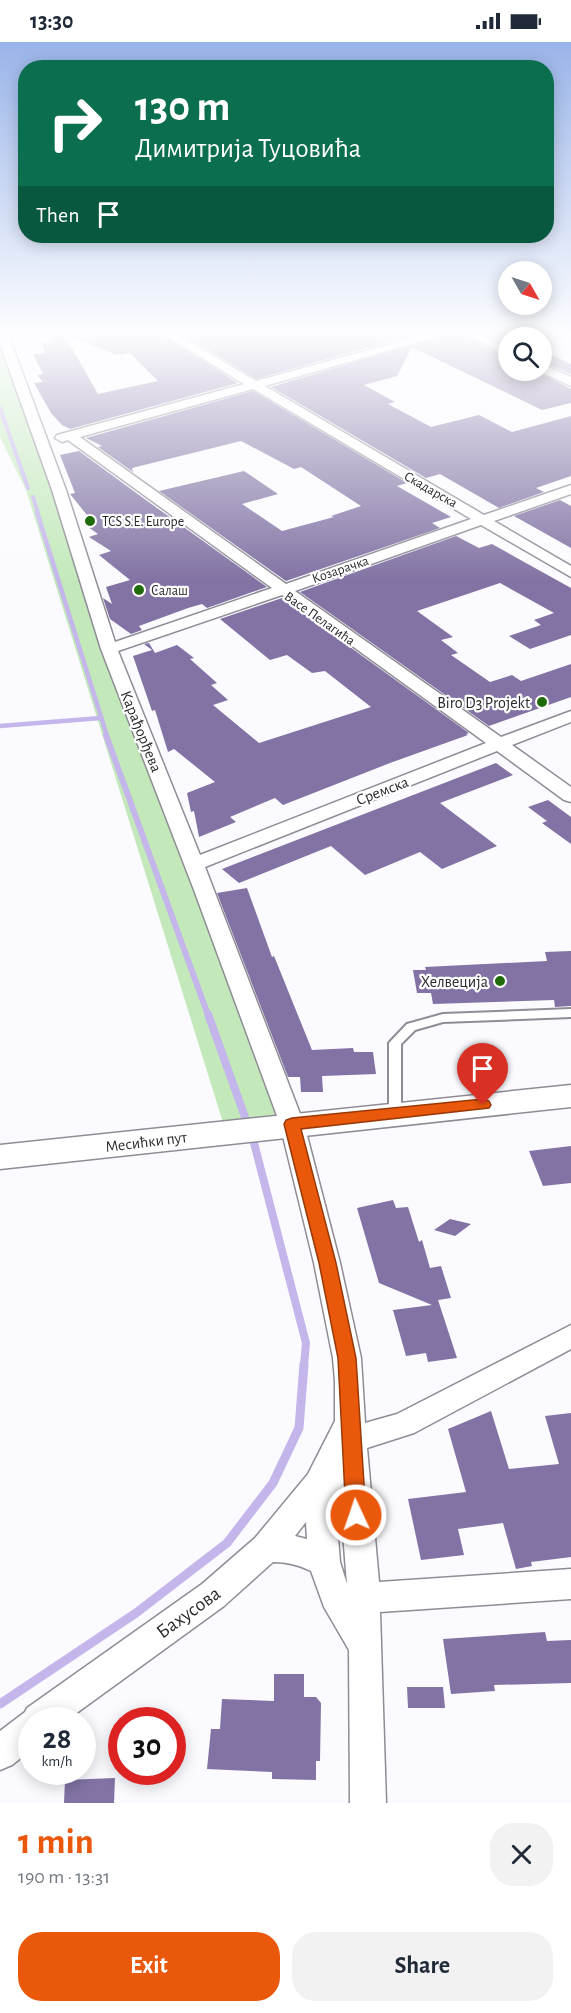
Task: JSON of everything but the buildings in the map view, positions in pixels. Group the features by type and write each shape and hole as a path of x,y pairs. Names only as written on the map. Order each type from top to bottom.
{"street":[{"name":"Карађорђева","path":"32,416 59,490 109,649 194,864 292,1124 327,1263 347,1358 356,1515 364,1598 368,1803"},
{"path":"41,442 142,416"},
{"name":"Скадарска","path":"307,416 571,572"},
{"name":"Васе Пелагића","path":"70,436 281,590 571,796"},
{"name":"Козарачка","path":"109,649 571,489"},
{"name":"Сремска","path":"194,864 571,717"},
{"name":"Месићки пут","path":"0,1157 571,1096"},
{"path":"351,1430 404,1424 571,1336"},
{"name":"Бахусова","path":"57,1707 213,1595 266,1548 319,1483 351,1430"},
{"path":"319,1483 342,1496 356,1515"},
{"path":"319,1483 324,1562 335,1596 364,1644"},
{"path":"266,1548 284,1546 302,1550 324,1562"},
{"path":"364,1598 571,1584"},
{"path":"0,1753 18,1738"}],"lane":[{"path":"395,1114 395,1043 411,1027 442,1018 571,1013"}],"green space":[{"path":"0,416 30,416 286,1120 225,1129 26,490 0,437"}],"waterway":[{"path":"3,416 28,488"},
{"path":"33,497 38,513"},
{"path":"37,512 107,736"},
{"path":"0,726 101,718"},
{"path":"106,735 208,1015"},
{"path":"208,1014 245,1117"},
{"path":"254,1143 306,1343 304,1365"},
{"path":"0,1704 136,1613 227,1543 273,1483 299,1428 304,1364"}],"place":[{"name":"TCS S.E. Europe","path":"90,521"},
{"name":"Салаш","path":"139,590"},
{"name":"Biro D3 Projekt","path":"542,702"},
{"name":"Хелвеција","path":"500,981"}],"route":[{"path":"356,1515 347,1358 327,1263 292,1124 483,1105"}]}
